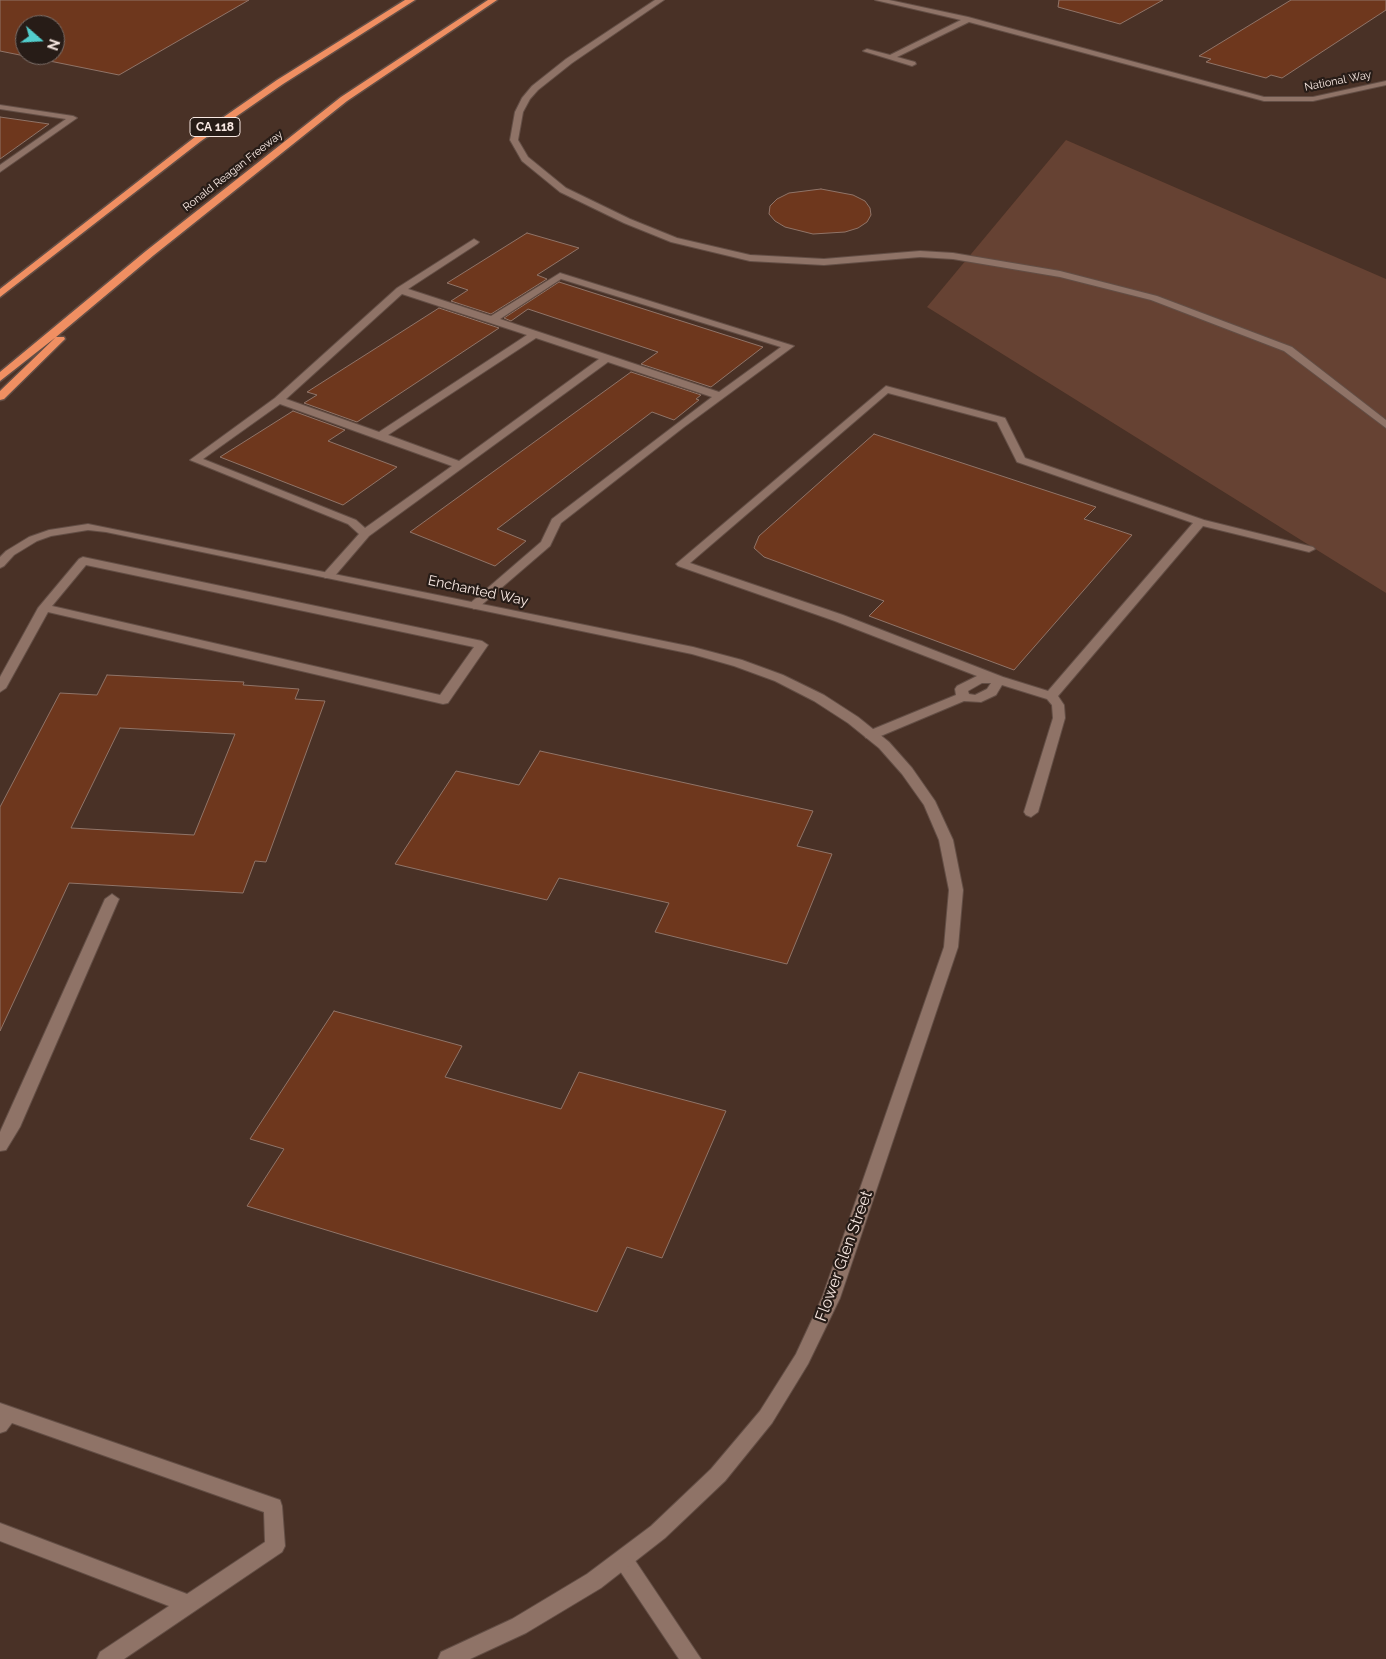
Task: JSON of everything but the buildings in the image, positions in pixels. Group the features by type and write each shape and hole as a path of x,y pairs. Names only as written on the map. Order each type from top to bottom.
{"highway":[{"name":"CA 118","path":"0,293 198,139 280,82 411,0"},
{"name":"Ronald Reagan Freeway","path":"0,378 150,253 344,99 493,0"},
{"path":"0,397 150,253"}],"street":[{"path":"660,0 570,61 526,98 519,112 514,140 525,160 564,190 627,221 674,240 750,258 824,262 920,254 953,256 1060,274 1154,298 1288,350 1386,425"},
{"name":"National Way","path":"879,0 968,19 1264,99 1313,99 1386,83"},
{"path":"890,58 968,19"},
{"path":"867,51 912,64"},
{"path":"0,107 73,118 0,169"},
{"path":"329,575 365,534 352,522 195,460 279,400 400,290 474,242"},
{"path":"474,605 546,544 556,521 789,346 560,276 492,320"},
{"path":"400,290 607,358"},
{"path":"1031,812 1059,718 1058,705 1051,696 999,680 839,618 682,564 886,389 1001,420 1021,460 1200,522 1309,548"},
{"path":"279,400 460,465"},
{"path":"1051,696 1200,522"},
{"name":"Enchanted Way","path":"0,564 10,554 33,539 55,531 88,527 106,529 693,650 738,663 779,678 819,698 853,720 871,735 907,771 919,788"},
{"path":"0,688 44,608 82,561 482,645 443,700 44,608"},
{"path":"871,735 963,697 976,699 992,692 999,680"},
{"name":"Flower Glen Street","path":"448,1659 519,1626 594,1581 658,1532 718,1475 766,1417 802,1359 831,1298 951,947 956,890 942,831 930,804 919,788"},
{"path":"0,1145 12,1127 112,899"},
{"path":"3,1416 273,1506 275,1546 107,1659"},
{"path":"0,1532 190,1604"},
{"path":"623,1559 691,1659"}],"lane":[{"path":"380,436 535,334"},
{"path":"365,534 607,358 720,396"}],"shaded area":[{"path":"1066,140 1386,279 1386,593 927,307"}]}
